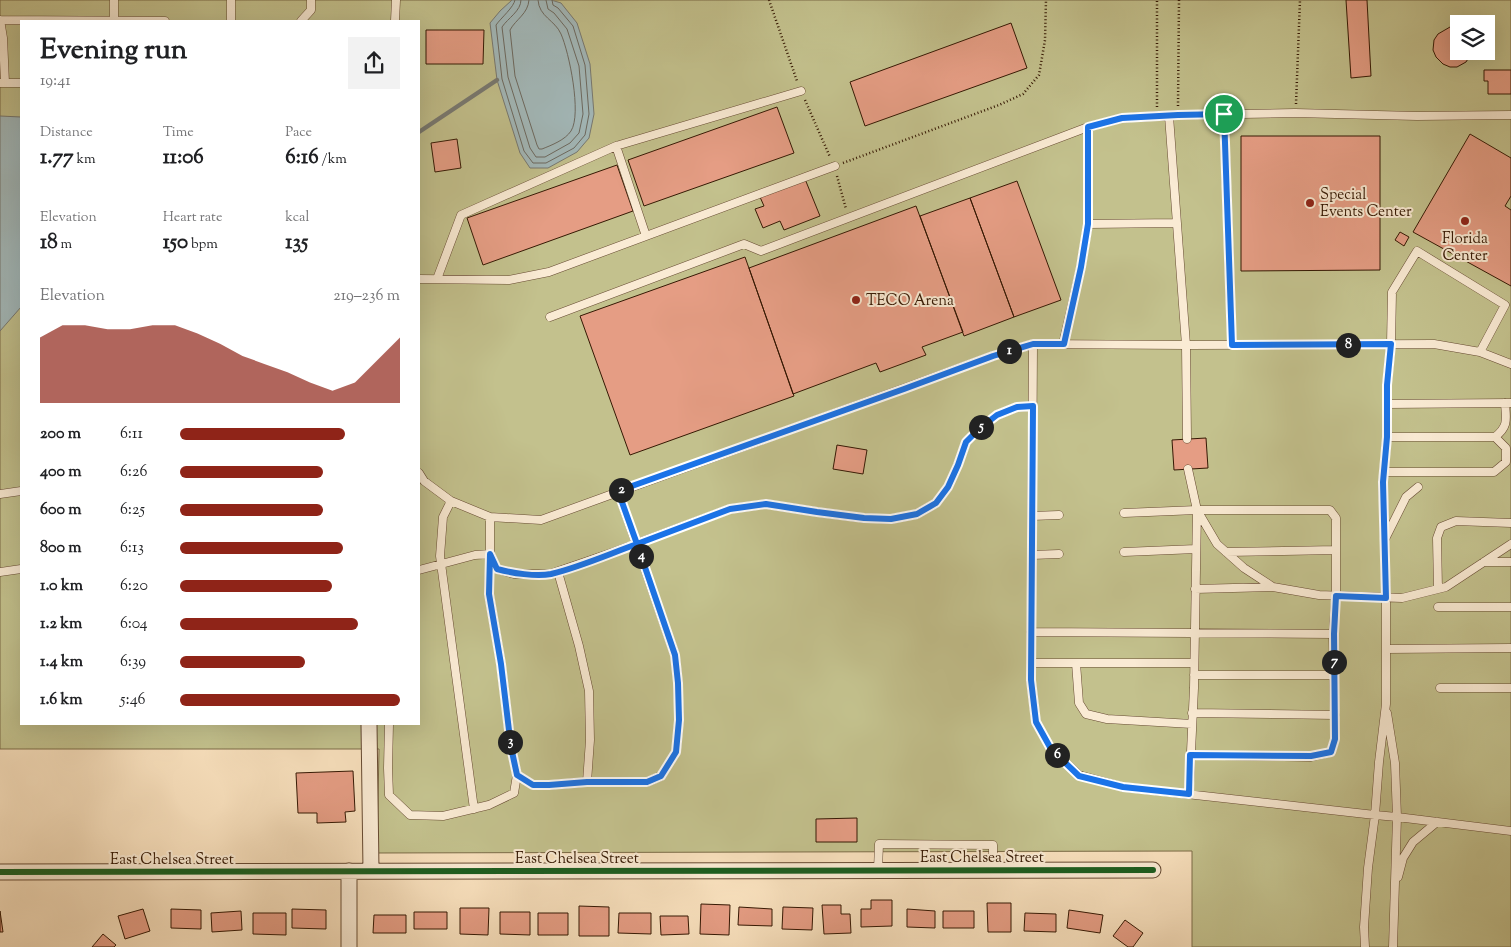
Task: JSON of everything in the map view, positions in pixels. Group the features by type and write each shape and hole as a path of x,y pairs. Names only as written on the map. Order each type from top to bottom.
{"street":[{"path":"368,725 371,870"},
{"path":"349,870 349,947"},
{"name":"East Chelsea Street","path":"0,872 1153,870"}],"lane":[{"path":"114,0 114,20"},
{"path":"231,0 231,20"},
{"path":"302,20 311,10 312,0"},
{"path":"396,0 396,20"},
{"path":"20,20 0,20 4,38 2,83 20,83"},
{"path":"437,279 460,215 616,146 801,92"},
{"path":"550,317 744,244 761,251 1088,127 1122,118 1295,113 1417,116 1511,115"},
{"path":"1224,114 1232,345"},
{"path":"1169,116 1186,345 1187,439"},
{"path":"1064,344 1081,267 1088,224 1088,127"},
{"path":"616,146 646,236"},
{"path":"420,279 509,280 549,272 835,166"},
{"path":"1088,224 1177,223"},
{"path":"1364,947 1368,868 1386,704 1384,472 1392,292 1417,252 1505,305 1480,352"},
{"path":"1033,344 1031,680 1036,722 1051,749 1079,776 1123,787 1511,831"},
{"path":"420,475 424,481 451,501 490,517 541,520 993,356 1033,344 1434,344 1480,352 1511,364"},
{"path":"1387,404 1508,403 1506,424 1503,431 1495,438 1387,437"},
{"path":"490,554 497,569 514,574 550,574 730,509 766,504 864,518 891,519 917,514 936,503 948,487 966,442 979,429 997,415 1017,407 1033,406"},
{"path":"1384,472 1494,472 1506,462 1506,448 1495,438"},
{"path":"1188,469 1196,510 1194,675 1189,794"},
{"path":"1385,541 1406,497 1418,487"},
{"path":"517,775 533,785 587,782 647,782 661,776 676,752 679,720 675,655 618,491"},
{"path":"0,494 20,492"},
{"path":"451,501 443,517 440,556 474,809"},
{"path":"1196,510 1217,544 1244,568 1273,587"},
{"path":"1124,513 1196,510 1330,510 1336,518 1335,739 1331,752 1311,756 1190,755"},
{"path":"1032,516 1059,515"},
{"path":"390,725 389,795 410,815 443,816 489,805 514,793 517,775 511,747 501,664 489,594 490,517"},
{"path":"1438,589 1437,538 1441,527 1456,521 1511,523"},
{"path":"1195,588 1273,587 1319,595 1402,598 1446,587 1511,544"},
{"path":"1124,552 1196,548"},
{"path":"1226,552 1336,550"},
{"path":"420,570 475,555 490,554"},
{"path":"1032,555 1059,554"},
{"path":"1484,562 1511,562"},
{"path":"0,572 20,569"},
{"path":"558,572 579,646 588,691 590,740 587,782"},
{"path":"1438,607 1511,607"},
{"path":"1031,632 1334,634"},
{"path":"1386,649 1511,648"},
{"path":"1031,663 1194,663"},
{"path":"1076,663 1079,704 1086,714 1107,719 1192,724"},
{"path":"1194,675 1334,675"},
{"path":"1440,688 1511,688"},
{"path":"1386,704 1395,763 1397,817 1393,947"},
{"path":"1192,713 1335,715"},
{"path":"1394,891 1403,858 1413,842 1437,822"},
{"path":"878,870 879,844 993,845 993,870"}],"path":[{"path":"768,0 801,92 835,166 849,218"},
{"path":"835,166 999,105 1023,94 1038,75 1045,40 1046,0"},
{"path":"1157,116 1158,0"},
{"path":"1178,115 1179,0"},
{"path":"1295,113 1300,0"}],"shaded area":[{"path":"0,0 1511,0 1511,947 1192,947 1192,851 377,853 379,749 0,749"}],"water":[{"path":"512,0 551,0 561,3 577,23 590,64 594,114 589,138 577,152 548,168 530,168 520,153 497,80 490,23"},
{"path":"0,116 20,117 20,308 0,331"}],"building":[{"path":"1346,0 1367,0 1371,76 1351,78"},
{"path":"1011,23 1027,68 865,126 850,82"},
{"path":"1450,27 1450,60 1467,60 1466,62 1457,67 1450,67 1443,64 1436,57 1433,50 1434,40 1438,34"},
{"path":"426,30 484,30 483,64 426,64"},
{"path":"1484,70 1511,70 1511,94 1488,94 1488,81 1484,81"},
{"path":"777,107 794,153 644,206 628,160"},
{"name":"Florida Center","path":"1470,134 1511,158 1511,196 1505,206 1511,210 1511,286 1413,232"},
{"name":"Special Events Center","path":"1241,136 1380,136 1380,270 1241,271"},
{"path":"457,139 461,168 435,172 431,143"},
{"path":"617,165 633,211 483,265 467,218"},
{"path":"805,179 820,216 784,230 780,221 763,228 755,209 764,206 760,197"},
{"path":"1017,181 1061,300 1014,317 970,198"},
{"path":"970,198 1014,317 964,336 920,216"},
{"name":"TECO Arena","path":"916,206 963,332 922,347 926,355 880,372 876,363 793,394 749,268"},
{"path":"1400,232 1409,237 1404,246 1395,240"},
{"path":"745,257 794,396 630,455 580,316"},
{"path":"1206,438 1208,468 1174,470 1172,440"},
{"path":"837,445 867,450 863,474 833,469"},
{"path":"353,771 355,811 345,812 346,822 317,823 317,813 298,813 296,773"},
{"path":"857,818 857,842 816,842 816,819"},
{"path":"871,900 892,900 892,926 861,927 861,909 871,909"},
{"path":"987,903 1011,903 1011,932 988,932"},
{"path":"701,904 730,905 729,935 700,934"},
{"path":"822,905 841,905 841,914 850,914 851,933 824,934"},
{"path":"579,906 609,907 609,936 579,936"},
{"path":"739,907 772,909 772,926 738,925"},
{"path":"783,907 813,908 812,930 782,929"},
{"path":"460,908 489,908 488,935 460,934"},
{"path":"143,909 150,931 125,939 118,916"},
{"path":"171,909 201,910 201,929 171,928"},
{"path":"292,909 326,910 326,929 292,928"},
{"path":"907,909 935,911 935,928 907,927"},
{"path":"1069,910 1103,915 1100,933 1067,928"},
{"path":"0,911 3,932 0,932"},
{"path":"241,911 242,930 212,932 211,913"},
{"path":"943,911 974,911 974,928 943,928"},
{"path":"414,912 447,912 447,929 414,929"},
{"path":"500,912 530,912 530,935 500,934"},
{"path":"253,913 286,913 286,935 253,934"},
{"path":"538,913 568,913 568,935 538,935"},
{"path":"619,913 651,913 651,934 618,933"},
{"path":"1025,913 1056,914 1056,932 1024,931"},
{"path":"374,915 406,915 406,933 373,933"},
{"path":"660,916 688,916 689,934 661,935"},
{"path":"1125,920 1143,933 1133,947 1128,947 1113,936"},
{"path":"103,934 116,945 114,947 92,947"}],"waterway":[{"path":"420,131 497,80"}],"cycle path":[{"path":"0,872 1153,870"}],"place":[{"name":"Special Events Center","path":"1310,203"},
{"name":"Florida Center","path":"1465,221"},
{"name":"TECO Arena","path":"856,300"}],"route":[{"path":"1224,114 1122,118 1088,127 1088,224 1081,267 1064,344 1033,344 993,356 618,491 637,544 550,574 514,574 497,569 490,554 489,594 501,664 511,747 517,775 533,785 587,782 647,782 661,776 676,752 679,720 675,655 637,544 730,509 766,504 864,518 891,519 917,514 936,503 948,487 966,442 979,429 997,415 1017,407 1033,406 1031,680 1036,722 1051,749 1079,776 1123,787 1189,794 1190,755 1311,756 1331,752 1335,739 1334,634 1336,596 1386,598 1383,482 1387,437 1387,385 1391,344 1232,345 1224,114"}]}
